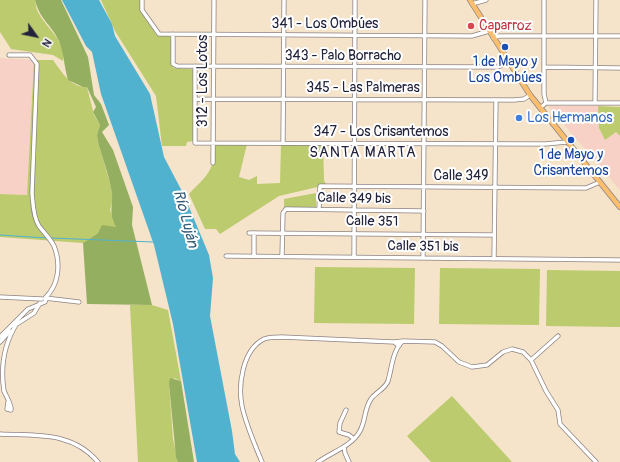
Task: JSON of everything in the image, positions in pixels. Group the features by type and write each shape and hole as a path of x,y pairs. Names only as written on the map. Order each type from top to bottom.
{"main road":[{"path":"471,2 530,95 620,207"}],"street":[{"name":"341 - Los Ombúes","path":"142,0 142,10 159,34 475,36 489,31"},
{"name":"312 - Los Lotos","path":"213,163 214,0"},
{"path":"283,143 284,0"},
{"path":"354,258 355,0"},
{"path":"423,258 425,0"},
{"path":"471,2 486,0"},
{"path":"544,0 544,94 546,103"},
{"path":"595,102 596,0"},
{"name":"343 - Palo Borracho","path":"174,34 173,64 176,66 498,68 508,62"},
{"path":"493,38 620,36"},
{"path":"0,337 17,322 34,313 51,292 57,278 58,263 54,246 39,225 34,209 32,193 37,64 30,55 9,55"},
{"path":"195,66 195,99"},
{"path":"544,67 620,68"},
{"name":"345 - Las Palmeras","path":"195,99 496,100 524,99 530,95"},
{"name":"347 - Los Crisantemos","path":"195,99 195,143 545,144 567,142"},
{"path":"494,259 496,100"},
{"path":"540,108 546,103 620,102"},
{"name":"Calle 349","path":"318,210 320,186 586,188 600,182"},
{"name":"Calle 349 bis","path":"283,233 284,210 424,211"},
{"name":"Calle 351","path":"249,233 494,235"},
{"path":"254,233 254,256"},
{"path":"282,256 283,233"},
{"name":"Calle 351 bis","path":"226,256 620,260"},
{"path":"0,297 79,302"},
{"path":"0,342 28,309 43,300"},
{"path":"8,402 1,379 0,363 6,342 17,322"},
{"path":"531,360 558,336"},
{"path":"262,462 244,414 241,400 244,368 253,347 265,338 282,337 394,342 435,342 442,346 459,362 472,367 487,365 503,352 512,348 523,352 531,360 546,391 558,410 560,424 596,462"},
{"path":"318,462 344,447 354,439 360,430 367,405 376,393 387,384 391,364 399,346 403,341"},
{"path":"394,342 399,346"},
{"path":"346,410 340,423 339,432 349,435 354,439"},
{"path":"0,434 64,438 85,449 98,462"},
{"path":"344,447 344,453 349,462"}],"shaded area":[{"path":"0,58 34,60 27,195 0,194"},
{"path":"548,106 598,106 599,128 605,139 616,132 620,136 620,190"}],"green space":[{"path":"0,0 35,0 38,12 59,41 62,48 63,61 53,55 11,49 0,32"},
{"path":"35,0 61,0 88,57 94,95 101,104 109,125 102,132 113,150 133,207 132,225 152,305 87,304 83,243 98,233 102,225 116,227 112,216 111,188 98,142 97,135 100,125 93,112 96,107 87,87 83,87 68,80 59,41 37,7"},
{"path":"101,0 141,0 144,15 157,36 170,36 173,68 192,69 194,71 193,141 187,142 186,146 162,146 156,96 115,31"},
{"path":"34,60 53,60 71,82 81,87 87,87 94,115 100,125 97,135 98,142 111,187 113,199 110,210 116,227 98,233 83,243 0,237 0,194 27,195"},
{"path":"598,106 620,107 620,136 616,132 605,140 599,128"},
{"path":"247,144 239,177 249,180 257,176 257,184 280,183 281,145 323,145 324,180 326,185 279,196 220,234 216,229 205,229 189,194 201,182 211,167 215,145"},
{"path":"316,193 316,208 284,208 284,199"},
{"path":"315,267 415,268 414,324 314,323"},
{"path":"440,268 540,269 539,325 439,324"},
{"path":"547,270 620,271 620,327 546,326"},
{"path":"130,305 152,305 168,310 181,381 174,378 169,384 173,439 178,462 138,462"},
{"path":"170,378 181,381 194,462 178,462 176,457 169,384"},
{"path":"452,396 512,462 431,462 407,436"}],"water":[{"name":"Río Luján","path":"62,0 99,0 112,24 115,36 150,94 164,157 184,195 209,255 213,278 210,316 235,454 240,462 197,462 173,324 154,245 101,94 92,52 86,46"}],"waterway":[{"path":"0,235 47,238"},
{"path":"51,238 153,242"}],"place":[{"name":"Caparroz","path":"471,26"},
{"name":"1 de Mayo y Los Ombúes","path":"505,47"},
{"name":"Los Hermanos","path":"519,118"},
{"name":"1 de Mayo y Crisantemos","path":"571,140"}],"district":[{"name":"SANTA MARTA","path":"363,153"}]}
